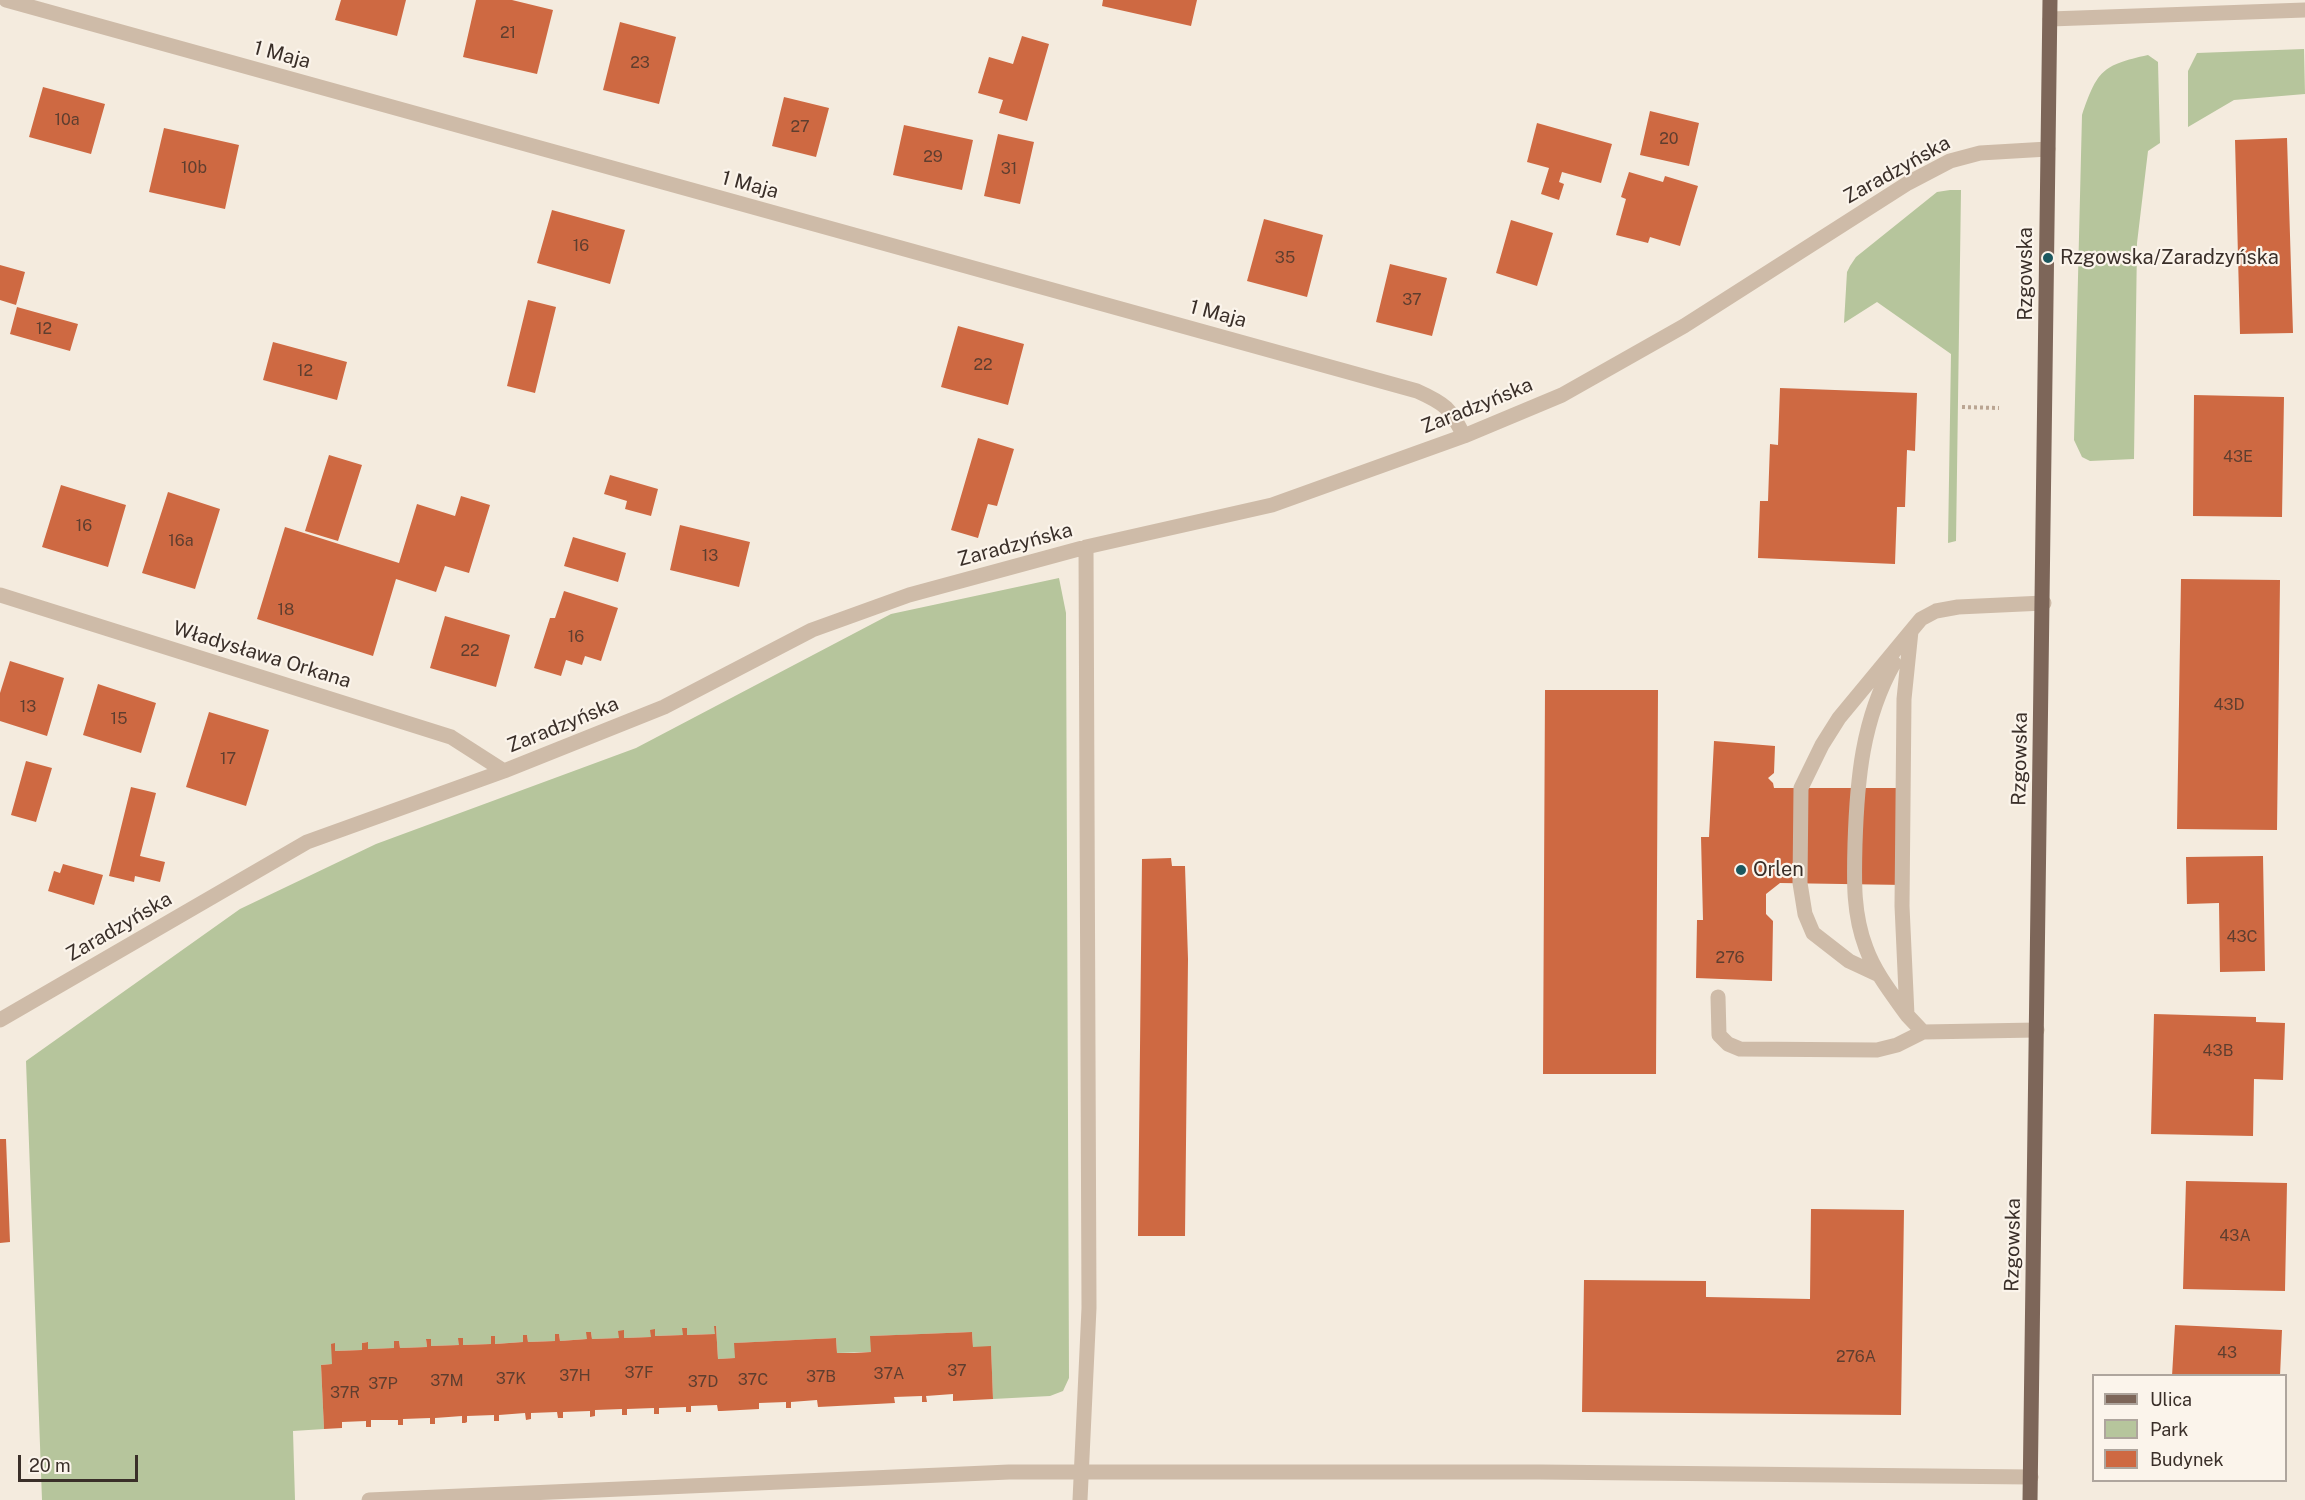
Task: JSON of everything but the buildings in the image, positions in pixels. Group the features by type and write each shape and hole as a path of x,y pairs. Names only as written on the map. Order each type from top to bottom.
{"main road":[{"name":"Rzgowska","path":"2030,1500 2044,603 2050,0"}],"street":[{"name":"1 Maja","path":"6,0 1417,391 1438,400 1452,412 1464,436"},
{"path":"2050,20 2305,10"},
{"name":"Zaradzyńska","path":"0,1020 307,842 504,771 664,707 812,630 909,595 1086,547 1272,505 1464,436 1562,395 1664,337 1908,183 1950,161 1980,153 2048,149"},
{"path":"1080,1500 1089,1308 1086,547"},
{"name":"Władysława Orkana","path":"0,595 451,737 504,771"},
{"path":"1879,975 1849,961 1828,946 1814,933 1805,914 1800,884 1801,788 1822,745 1839,718 1921,619 1936,611 1958,607 2044,603"},
{"path":"1911,631 1884,680 1871,713 1857,787 1854,884 1856,914 1866,950 1879,975 1907,1015 1923,1032"},
{"path":"1907,1015 1902,906 1904,722 1906,666 1911,631"},
{"path":"1718,997 1719,1035 1728,1044 1740,1049 1877,1050 1897,1045 1923,1032 2037,1030"},
{"path":"369,1500 1009,1472 1080,1471 1540,1472 2031,1477"}],"path":[{"path":"1962,407 1999,408"}],"green space":[{"path":"2304,49 2305,94 2234,100 2188,127 2188,71 2197,53"},
{"path":"2148,55 2158,62 2160,143 2148,151 2137,243 2134,459 2090,461 2082,457 2074,440 2082,115 2092,88 2103,72 2120,62"},
{"path":"1961,190 1956,541 1948,543 1951,354 1877,302 1844,323 1847,272 1856,257 1937,192"},
{"path":"1059,578 1066,613 1069,1378 1063,1391 1050,1396 993,1399 991,1347 973,1347 972,1332 871,1336 871,1352 837,1353 836,1338 735,1343 735,1358 718,1359 716,1326 715,1334 687,1335 687,1328 683,1328 683,1335 655,1336 655,1330 651,1330 651,1337 624,1338 623,1331 619,1331 619,1338 592,1339 591,1332 587,1332 587,1339 560,1341 559,1334 555,1334 555,1341 528,1342 527,1335 523,1335 523,1342 495,1344 495,1336 491,1336 491,1344 463,1345 463,1338 459,1338 459,1345 431,1346 431,1340 426,1340 427,1347 400,1348 399,1341 395,1341 394,1348 368,1349 367,1342 362,1343 362,1350 335,1351 335,1344 332,1344 332,1364 321,1365 324,1429 293,1431 295,1500 42,1500 26,1061 240,909 376,844 636,748 891,614"}],"place":[{"name":"Rzgowska/Zaradzyńska","path":"2048,258"},
{"name":"Orlen","path":"1741,870"}]}
